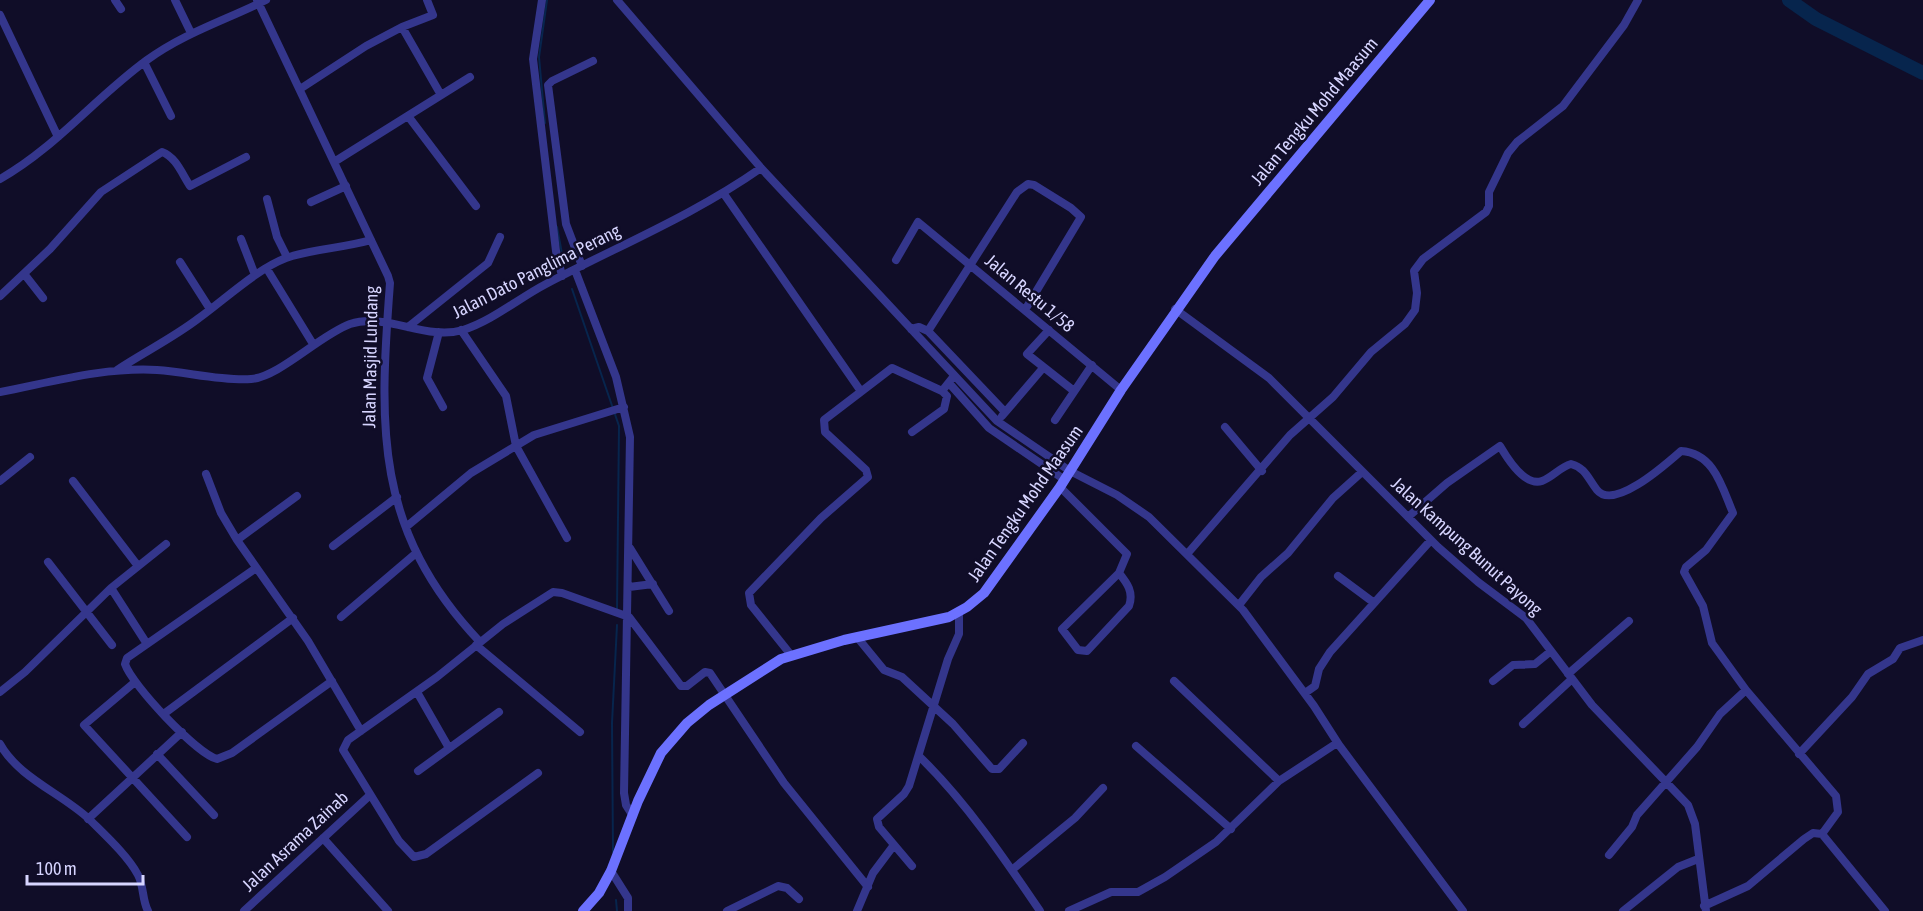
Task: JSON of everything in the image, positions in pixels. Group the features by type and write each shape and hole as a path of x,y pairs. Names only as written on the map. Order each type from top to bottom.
{"main road":[{"name":"Jalan Tengku Mohd Maasum","path":"583,911 599,893 611,871 649,775 668,744 687,723 725,693 791,655 959,613 984,593 1065,479 1175,309 1244,218 1430,0"}],"street":[{"path":"115,0 121,9"},
{"path":"175,0 191,33"},
{"path":"300,89 331,66 402,27 433,15 427,0"},
{"path":"542,0 533,59 556,251 562,276"},
{"path":"617,0 761,168 911,329 989,428 1065,479 1117,495 1149,517 1239,605 1305,693 1337,743 1463,911"},
{"path":"1188,553 1262,471 1290,435 1333,396 1371,352 1405,324 1415,310 1417,293 1414,272 1423,259 1486,212 1490,192 1516,142 1563,106 1624,24 1638,0"},
{"path":"0,178 58,137 144,62 191,33 261,1"},
{"name":"Jalan Masjid Lundang","path":"261,1 390,283 383,386 386,447 397,497 415,554 448,605 478,644 580,732"},
{"path":"0,15 58,137"},
{"path":"402,27 441,94"},
{"path":"593,61 552,81 548,86 566,224 578,268 616,377 618,409 630,437 629,616 624,793 633,816"},
{"path":"144,62 171,116"},
{"path":"334,162 470,76"},
{"path":"408,116 476,206"},
{"path":"0,296 25,275 101,192 162,152 169,154 190,186 246,157"},
{"name":"Jalan Dato Panglima Perang","path":"0,392 117,370 157,370 254,379 351,324 387,324 439,332 461,330 724,194 761,168"},
{"path":"928,331 1017,192 1028,184 1034,184 1081,217 1025,310"},
{"path":"311,202 346,186"},
{"path":"724,194 860,390"},
{"path":"267,198 277,237 287,257"},
{"name":"Jalan Restu 1/58","path":"896,261 918,222 1121,390"},
{"path":"408,327 488,263 500,237"},
{"path":"241,239 255,275"},
{"path":"117,370 182,330 255,275 287,257 343,248 371,240"},
{"path":"180,262 210,309"},
{"path":"267,269 313,344"},
{"path":"25,275 43,298"},
{"name":"Jalan Kampung Bunut Payong","path":"1175,309 1269,378 1431,540 1478,582 1517,610 1592,705 1667,781 1692,815 1705,908"},
{"path":"911,329 919,327 928,331 1005,412"},
{"path":"461,330 506,396 516,446 567,538"},
{"path":"1049,330 1027,354 1074,392"},
{"path":"439,332 427,378 443,407"},
{"path":"1055,420 1092,365"},
{"path":"791,655 751,605 749,593 821,518 868,477 866,470 825,432 822,426 824,420 886,370 896,368 942,391 947,400 944,409 912,432"},
{"path":"997,421 1043,368"},
{"path":"942,391 951,380"},
{"path":"951,380 1065,479 1127,554 1119,573 1062,629 1078,650 1087,651 1130,606 1129,586 1119,573"},
{"path":"406,527 471,473 534,435 618,409"},
{"path":"1225,427 1262,471"},
{"path":"1408,518 1447,483 1500,446 1518,470 1534,481 1543,481 1571,464 1579,466 1596,490 1608,497 1614,497 1649,476 1681,451 1697,453 1720,477 1733,513 1706,550 1686,567 1684,572 1703,606 1712,643 1746,690 1836,796 1838,812 1822,834"},
{"path":"0,481 30,457"},
{"path":"1239,605 1261,577 1288,553 1333,498 1362,472"},
{"path":"206,474 221,513 237,540 293,618 361,731"},
{"path":"73,481 138,566"},
{"path":"237,540 297,496"},
{"path":"333,546 397,497"},
{"path":"1305,693 1315,686 1319,669 1330,652 1431,540"},
{"path":"0,692 25,672 111,588 166,544"},
{"path":"630,548 669,612"},
{"path":"341,616 415,554"},
{"path":"48,562 112,645"},
{"path":"256,568 127,658 125,664 135,682 182,732 210,757 224,758 332,681"},
{"path":"1338,576 1373,602"},
{"path":"629,587 654,584"},
{"path":"111,588 147,644"},
{"path":"538,773 419,857 410,854 402,845 369,796 343,750 348,740 417,692 478,644 553,592 562,593 629,616 678,684 687,686 708,672 725,693 784,783 868,886"},
{"path":"912,866 879,827 878,819 904,794 920,757 959,634 959,613"},
{"path":"165,713 293,618"},
{"path":"1522,724 1629,621"},
{"path":"857,637 884,670 902,677 953,724 992,770 999,769 1023,743"},
{"path":"1799,754 1852,697 1868,674 1893,659 1900,648 1923,640"},
{"path":"1493,681 1513,665 1536,663 1551,651"},
{"path":"1174,681 1279,781"},
{"path":"135,682 84,725 187,837"},
{"path":"1609,855 1632,827 1637,815 1697,747 1720,714 1746,690"},
{"path":"417,692 449,748"},
{"path":"418,771 499,712"},
{"path":"88,819 182,732"},
{"path":"1069,911 1111,892 1138,892 1165,878 1230,829 1279,781 1337,743"},
{"path":"0,744 10,758 33,779 88,819 136,873 148,911"},
{"path":"1136,746 1230,829"},
{"path":"157,754 214,815"},
{"path":"920,757 1013,869 1040,911"},
{"path":"1013,869 1075,818 1103,788"},
{"name":"Jalan Asrama Zainab","path":"244,911 369,796"},
{"path":"1705,908 1748,886 1813,833 1822,834 1885,911"},
{"path":"323,838 388,911"},
{"path":"857,911 877,868 894,845"},
{"path":"1623,911 1678,867 1698,859"},
{"path":"611,871 624,888 628,898 628,911"},
{"path":"727,911 778,886 787,888 799,899"}],"waterway":[{"path":"545,123 539,57 547,0"},
{"path":"1789,0 1816,19 1923,73"},
{"path":"557,227 563,259"},
{"path":"572,289 619,426 617,609"},
{"path":"613,852 612,723 617,625"},
{"path":"616,900 617,911"}]}
